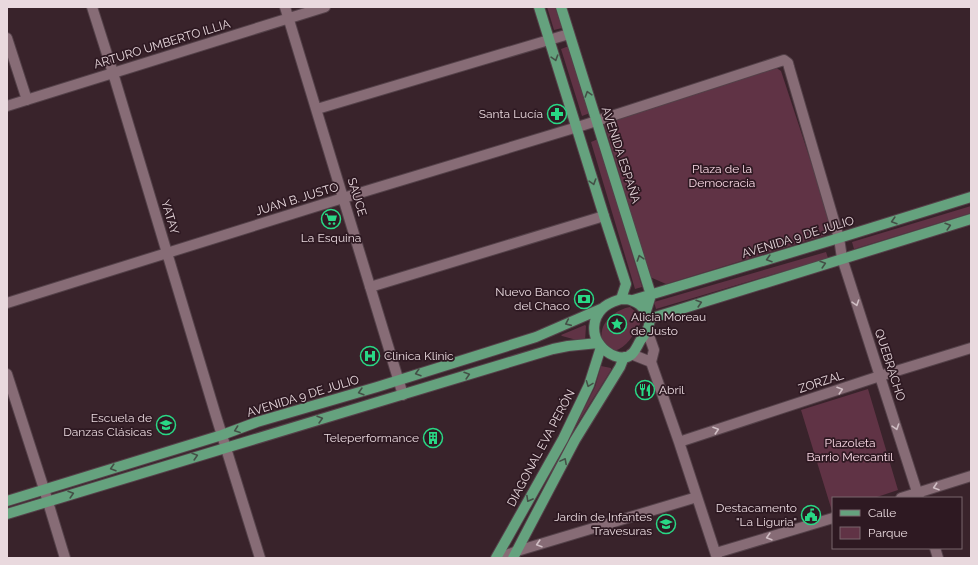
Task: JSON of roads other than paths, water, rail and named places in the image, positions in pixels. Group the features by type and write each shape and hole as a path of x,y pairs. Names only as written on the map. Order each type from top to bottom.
{"main road":[{"path":"540,7 626,284 621,299"},
{"name":"AVENIDA ESPAÑA","path":"561,7 651,295"},
{"name":"AVENIDA 9 DE JULIO","path":"633,300 971,197"},
{"path":"647,315 971,219"},
{"path":"647,315 651,295"},
{"path":"515,555 575,440 600,396 647,330 650,324 647,315 638,303 633,300 621,299 612,302 603,308 597,315 594,324 595,334 599,345 613,355 628,356"},
{"name":"AVENIDA 9 DE JULIO","path":"7,501 222,435 257,422 536,337 603,308"},
{"path":"7,514 553,349 568,346 599,345"},
{"name":"DIAGONAL EVA PERÓN","path":"498,558 563,439 589,385 599,345"}],"street":[{"name":"YATAY","path":"92,7 260,558"},
{"name":"SAUCE","path":"285,7 403,395"},
{"name":"ARTURO UMBERTO ILLIA","path":"7,106 325,7"},
{"path":"317,109 550,41 569,34"},
{"path":"7,38 27,100"},
{"name":"JUAN B. JUSTO","path":"7,303 576,127 784,60 788,63 839,238"},
{"path":"370,287 604,216"},
{"name":"QUEBRACHO","path":"839,238 842,258 919,496"},
{"path":"647,330 654,350 651,362 716,555 832,518"},
{"name":"ZORZAL","path":"679,442 880,376 971,348"},
{"path":"628,356 651,362"},
{"path":"7,374 48,501 64,558"},
{"path":"919,496 971,476"},
{"path":"498,558 515,555 697,497"}],"place":[{"name":"Santa Lucía","path":"557,114"},
{"name":"La Esquina","path":"331,219"},
{"name":"Nuevo Banco del Chaco","path":"584,299"},
{"name":"Alicia Moreau de Justo","path":"617,324"},
{"name":"Clinica Klinic","path":"370,356"},
{"name":"Abril","path":"645,390"},
{"name":"Escuela de Danzas Clásicas","path":"166,425"},
{"name":"Teleperformance","path":"433,438"},
{"name":"Destacamento \"La Liguria\"","path":"811,515"},
{"name":"Jardín de Infantes Travesuras","path":"666,524"}],"park label":[{"name":"Plaza de la Democracia","path":"722,176"},
{"name":"Plazoleta Barrio Mercantil","path":"850,450"}]}
